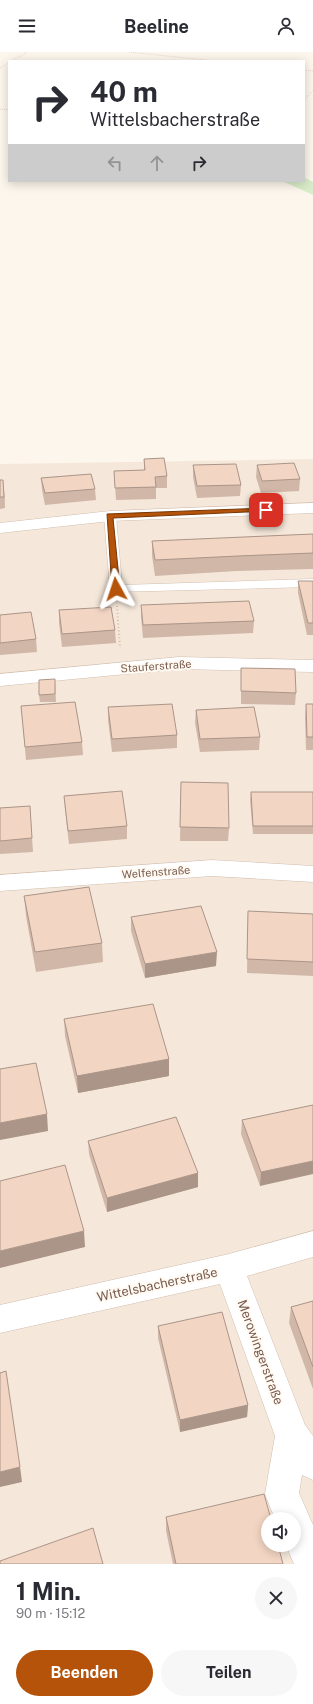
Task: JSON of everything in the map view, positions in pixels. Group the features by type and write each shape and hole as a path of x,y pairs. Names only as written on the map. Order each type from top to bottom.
{"street":[{"path":"0,528 110,516 313,508"},
{"name":"Stauferstraße","path":"0,680 179,663 313,666"},
{"name":"Welfenstraße","path":"0,883 212,868 313,874"},
{"name":"Wittelsbacherstraße","path":"0,1318 229,1268 313,1244"},
{"name":"Merowingerstraße","path":"229,1268 292,1436 313,1463"},
{"path":"290,1512 282,1494 292,1436"},
{"path":"301,1539 312,1564"}],"lane":[{"path":"110,516 116,589 313,583"}],"path":[{"path":"14,60 27,52"},
{"path":"129,52 205,60"},
{"path":"305,99 313,90"},
{"path":"116,589 122,668"}],"shaded area":[{"path":"313,459 313,1564 0,1564 0,464"}],"green space":[{"path":"305,178 313,182 313,195 284,182 305,182"}],"building":[{"path":"164,458 167,476 155,477 156,487 115,488 114,471 145,470 144,459"},
{"path":"294,463 300,479 262,481 257,465"},
{"path":"236,464 241,485 197,486 193,465"},
{"path":"91,474 95,489 45,493 41,478"},
{"path":"0,480 3,480 4,497 0,497"},
{"path":"313,534 313,553 155,560 152,541"},
{"path":"298,581 313,581 313,623 308,623"},
{"path":"249,601 254,621 143,625 141,605"},
{"path":"111,607 115,630 62,634 59,610"},
{"path":"31,612 36,639 0,643 0,615"},
{"path":"241,668 295,669 296,693 241,691"},
{"path":"55,679 55,694 39,695 39,680"},
{"path":"75,702 82,742 25,747 21,706"},
{"path":"172,704 177,735 112,739 108,707"},
{"path":"306,704 313,704 313,737 307,737"},
{"path":"254,707 260,737 200,739 196,710"},
{"path":"181,782 228,783 229,828 180,827"},
{"path":"122,791 127,826 68,831 64,796"},
{"path":"251,792 313,792 313,826 253,826"},
{"path":"30,806 32,838 0,841 0,808"},
{"path":"89,887 102,943 35,952 24,896"},
{"path":"201,906 217,952 145,964 131,917"},
{"path":"248,911 313,914 313,962 247,959"},
{"path":"153,1004 169,1059 77,1076 64,1019"},
{"path":"36,1063 47,1114 0,1123 0,1069"},
{"path":"313,1105 313,1161 261,1172 242,1120"},
{"path":"176,1117 198,1173 107,1198 88,1141"},
{"path":"65,1165 84,1231 0,1251 0,1181"},
{"path":"313,1301 313,1367 291,1307"},
{"path":"222,1312 248,1405 180,1420 158,1326"},
{"path":"6,1371 20,1467 0,1472 0,1373"},
{"path":"264,1494 269,1512 261,1512 261,1552 280,1552 283,1564 176,1564 166,1517"},
{"path":"93,1528 103,1564 0,1564 0,1561"}],"route":[{"path":"116,589 110,516 266,510"}]}
